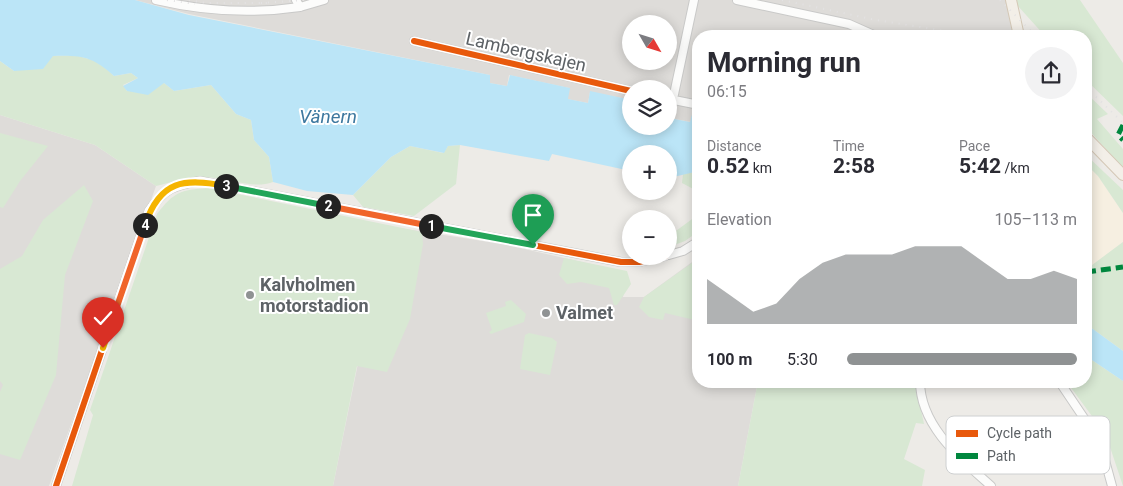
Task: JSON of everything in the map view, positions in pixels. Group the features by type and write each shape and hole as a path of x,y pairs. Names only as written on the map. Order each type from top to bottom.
{"main road":[{"path":"1006,0 1013,30"},
{"path":"1011,0 1018,30"},
{"path":"1092,143 1123,175"},
{"path":"1092,151 1123,182"}],"street":[{"path":"156,0 196,8 266,12 298,3 324,0"},
{"path":"675,80 694,0"},
{"path":"737,0 849,24 862,30"},
{"name":"Lambergskajen","path":"414,41 622,89"},
{"path":"677,100 692,103"},
{"path":"56,486 150,212 159,196 177,184 200,181 622,262"},
{"path":"677,253 692,245"},
{"path":"920,388 930,419 946,442"},
{"path":"1064,388 1083,416"},
{"path":"978,474 991,486"}],"shaded area":[{"path":"135,0 1006,0 1012,30 692,30 691,122 677,119 677,80 622,80 622,98 590,92 588,103 567,99 569,88 509,75 507,86 490,83 490,75 189,14"},
{"path":"0,115 95,145 156,186 49,486 0,486"},
{"path":"1092,170 1123,213 1123,242 1092,266"},
{"path":"386,226 502,244 626,272 623,297 644,297 692,262 692,388 757,388 738,486 333,486"}],"green space":[{"path":"1017,0 1080,0 1123,63 1123,116 1092,86 1092,30 1040,30 1017,5"},
{"path":"75,55 99,62 114,76 131,73 138,78 123,85 127,91 164,83 174,91 211,85 236,114 251,120 254,140 269,157 273,182 259,185 215,178 193,178 156,186 95,145 0,115 0,61 14,71 53,56"},
{"path":"1092,99 1108,114 1097,119 1123,149 1123,168 1092,134"},
{"path":"0,133 48,146 20,181 3,208 0,207"},
{"path":"460,145 456,184 414,216 363,207 353,195 391,157 410,146 443,153 448,146"},
{"path":"1092,161 1123,190 1123,213 1092,170"},
{"path":"692,172 692,188 682,183 683,174"},
{"path":"84,185 93,201 65,275 56,375 20,460 0,454 0,392 3,385 0,381 0,269 22,256 43,220"},
{"name":"Kalvholmen motorstadion","path":"208,188 422,232 423,244 410,319 387,372 357,366 333,486 72,486 93,415 90,410 157,214 168,201 178,194 184,191"},
{"path":"692,219 692,236 677,244 677,230"},
{"path":"1123,242 1123,351 1092,328 1092,265"},
{"path":"564,258 627,271 631,284 617,305 614,305 609,288 581,282 567,284 559,275"},
{"path":"692,263 692,319 665,313 663,320 649,317 639,307 644,297"},
{"path":"511,300 526,314 524,322 491,334 489,332 492,330 486,313 506,306 505,302"},
{"path":"529,333 552,338 557,342 550,375 520,369 525,335"},
{"path":"1092,360 1123,381 1123,486 1110,447 1110,416 1092,416 1071,388 1092,388"},
{"path":"757,388 916,388 924,424 916,423 904,459 925,470 922,486 738,486"}],"water":[{"name":"Vänern","path":"0,0 135,0 189,15 490,75 490,83 507,86 510,75 570,88 568,99 588,103 590,91 622,98 622,135 677,135 677,120 690,122 692,115 692,173 677,176 677,145 622,145 622,169 552,154 549,161 460,145 448,146 444,153 410,146 391,157 353,195 307,191 273,182 269,157 254,140 251,120 236,114 211,85 174,91 164,83 148,95 127,91 123,86 138,78 131,73 114,76 93,61 72,56 53,56 43,69 14,71 0,61"},
{"path":"1092,328 1123,351 1123,381 1092,360"}],"railway":[{"path":"167,0 195,4"},
{"path":"189,0 205,3 267,3"},
{"path":"261,3 304,0"},
{"path":"782,0 876,20 938,30"},
{"path":"1000,0 1030,30"},
{"path":"1092,93 1123,123"}],"marked path":[{"path":"1123,125 1118,135 1123,140"},
{"path":"1092,271 1123,267"}],"cycle path":[{"path":"414,41 622,89"},
{"path":"56,486 149,211 165,193 176,186 200,181 622,262"}],"place":[{"name":"Kalvholmen motorstadion","path":"250,295"},
{"name":"Valmet","path":"546,313"}],"route":[{"path":"103,348 150,212 159,196 177,184 200,181 533,245"}]}
